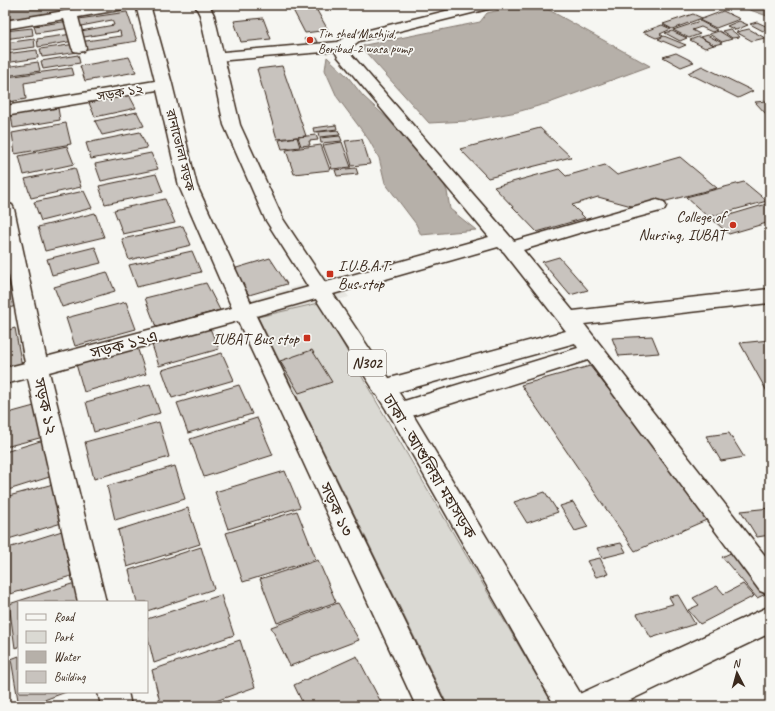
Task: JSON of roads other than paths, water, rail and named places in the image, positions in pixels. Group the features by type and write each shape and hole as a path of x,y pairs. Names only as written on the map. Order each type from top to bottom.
{"main road":[{"path":"5,25 125,5"},
{"name":"রানাভোলা সড়ক","path":"143,5 164,84 188,186 244,312"},
{"name":"ঢাকা - আশুলিয়া মহাসড়ক","path":"202,5 208,15 232,125 274,219 399,411 571,706"},
{"path":"217,56 342,46 354,38 487,5"},
{"path":"70,14 79,48"},
{"path":"342,46 343,54 507,244 580,335 770,583"},
{"name":"সড়ক ১২","path":"5,112 164,84"},
{"name":"সড়ক ১২এ","path":"5,376 244,312 319,290 572,229 657,206"},
{"name":"সড়ক ১২","path":"5,209 11,264 92,601"},
{"path":"383,388 580,335 770,296"},
{"name":"সড়ক ১৩","path":"244,312 431,706"},
{"path":"399,411 580,335"},
{"path":"586,706 770,619"},
{"path":"113,693 116,706"}],"water":[{"path":"5,5 90,5 82,9 60,15 37,18 5,19"},
{"path":"521,5 540,5 650,66 552,102 517,112 467,121 429,123 360,46 480,22 487,13"},
{"path":"736,5 770,5 770,17"},
{"path":"327,57 348,77 363,96 389,120 410,145 437,170 447,191 450,209 476,230 421,235 416,224 385,183 379,158 369,140 337,97 325,70"}],"place":[{"name":"Tin shed Mashjid, Beribad-2 wasa pump","path":"310,40"},
{"name":"College of Nursing, IUBAT","path":"733,225"},
{"name":"I.U.B.A.T. Bus stop","path":"330,274"},
{"name":"IUBAT Bus stop","path":"307,338"}]}
